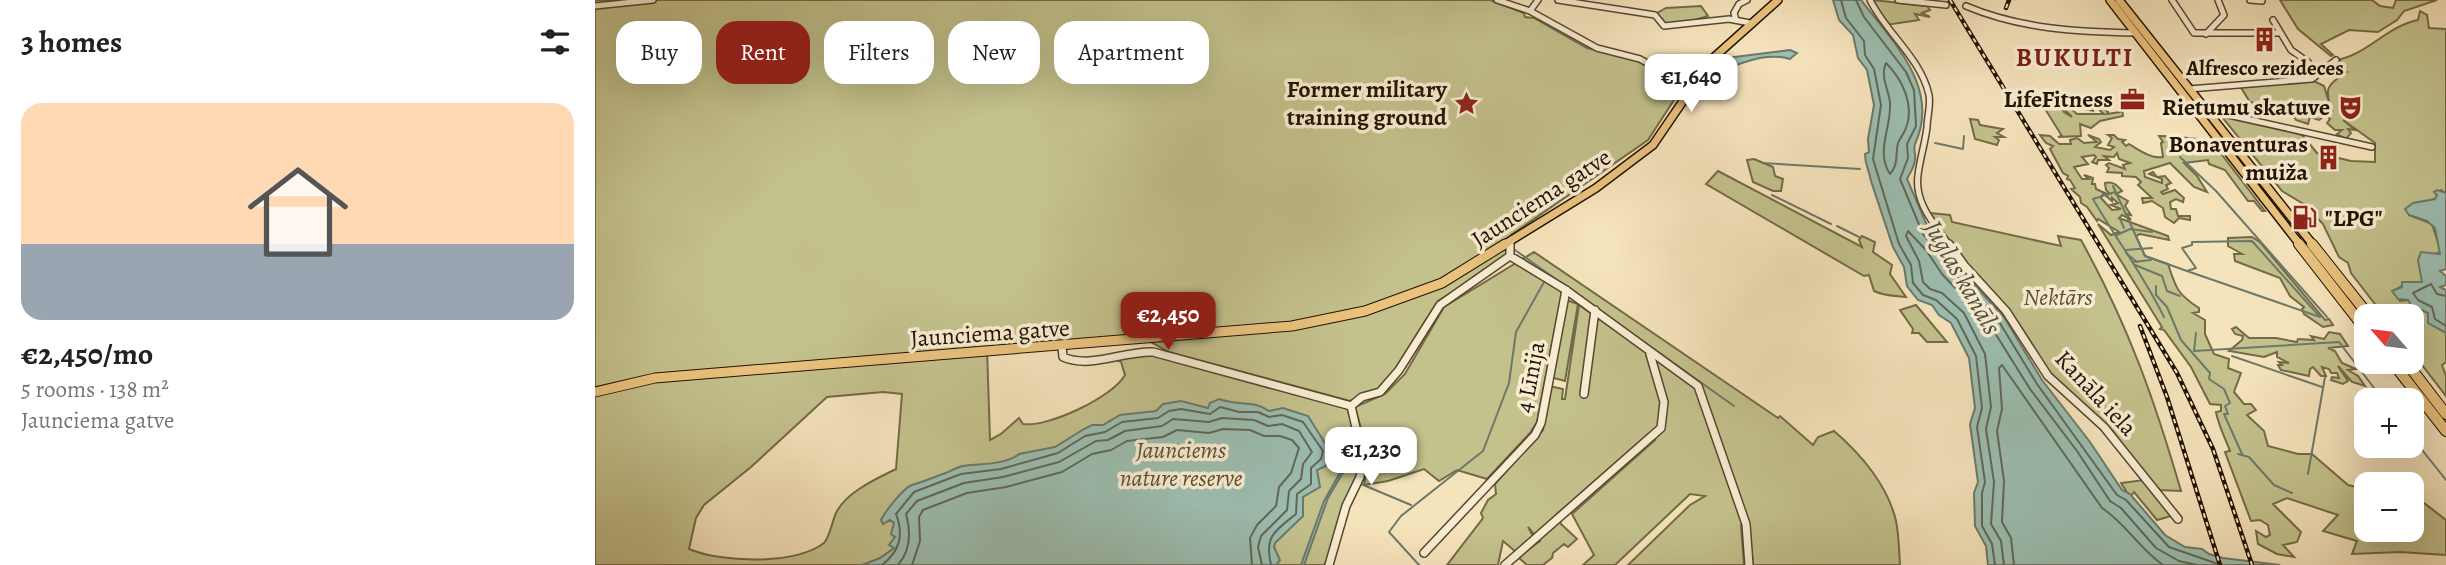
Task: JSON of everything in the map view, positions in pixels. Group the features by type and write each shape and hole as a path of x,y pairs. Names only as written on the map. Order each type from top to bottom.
{"highway":[{"path":"2110,0 2354,315"},
{"path":"2119,0 2360,304"},
{"path":"2401,374 2446,431"},
{"path":"2415,374 2446,414"}],"main road":[{"name":"Jaunciema gatve","path":"595,393 655,378 1062,347 1329,320 1398,301 1442,283 1510,242 1637,158 1664,130 1711,60 1778,0"}],"street":[{"path":"595,6 653,0"},
{"path":"1497,0 1530,11 1597,48 1640,59 1691,88"},
{"path":"1530,11 1538,0"},
{"path":"1558,0 1655,15 1664,26 1736,20 1750,23"},
{"path":"1736,20 1736,8 1747,0"},
{"name":"Kanāla iela","path":"1870,0 1879,18 1912,58 1929,96 1925,150 1918,175 1918,192 1926,212 1964,265 2006,311 2048,376 2111,434 2178,519"},
{"path":"1898,0 1946,5"},
{"path":"2172,0 2192,32 2278,33"},
{"path":"2250,0 2262,1"},
{"path":"2206,34 2224,15 2220,1"},
{"path":"1966,6 2038,25 2085,32 2136,33"},
{"path":"2273,20 2278,33 2293,54 2308,62"},
{"path":"2189,89 2312,79 2336,60"},
{"path":"2206,110 2372,147"},
{"path":"1510,242 1510,256"},
{"path":"1510,256 1595,310 1698,386 1746,524 1749,565"},
{"path":"1351,406 1362,397 1380,392 1399,370 1440,305 1510,256"},
{"name":"4 Līnija","path":"1424,553 1535,435 1541,423 1566,290"},
{"path":"1584,394 1595,310"},
{"path":"1062,347 1063,357 1086,363 1112,359 1127,352 1153,352 1351,406"},
{"path":"1505,565 1665,423 1656,364 1647,349"},
{"path":"1329,565 1346,506 1360,477 1363,458 1351,406"}],"green space":[{"name":"Jaunciems nature reserve","path":"595,0 1490,0 1524,13 1525,17 1534,18 1587,48 1634,59 1683,86 1648,140 1511,235 1513,255 1438,301 1398,366 1378,389 1350,401 1169,352 1138,335 987,348 990,440 1019,418 1023,424 1034,424 1063,416 1094,401 1118,384 1125,375 1121,362 1115,359 1147,352 1338,403 1348,410 1362,462 1328,565 595,565","holes":["883,392 902,394 896,469 862,487 847,499 836,513 824,543 811,550 758,560 720,557 689,549 696,518 704,505 751,467 827,397"]},
{"path":"1873,0 1927,6 1930,10 1922,13 1930,17 1915,14 1919,20 1886,25"},
{"path":"2280,0 2372,0 2380,6 2393,8 2396,0 2437,0 2404,11 2397,20 2378,32 2349,30 2321,44 2333,55 2331,56 2298,29"},
{"path":"1701,6 1708,16 1691,21 1664,24 1657,13 1666,8"},
{"path":"2420,11 2427,15 2429,28 2446,29 2446,193 2441,190 2435,199 2409,206 2409,215 2432,224 2441,252 2418,260 2423,282 2407,283 2393,291 2400,301 2408,300 2411,304 2375,304 2351,273 2348,263 2339,257 2323,224 2305,205 2282,191 2222,117 2227,115 2302,135 2317,153 2351,161 2375,162 2375,143 2343,120 2355,130 2348,129 2351,133 2346,139 2337,134 2342,130 2335,130 2327,123 2330,119 2320,109 2323,117 2319,120 2310,117 2308,124 2296,120 2290,111 2250,102 2240,86 2312,80 2324,86 2332,112 2328,97 2329,88 2347,72 2336,66 2340,61 2336,60 2358,52 2396,28 2418,20"},
{"path":"2085,99 2097,103 2107,114 2120,112 2122,108 2123,116 2100,121 2091,128 2080,124 2081,136 2058,137 2062,136 2042,104 2058,102 2064,112 2072,117 2065,110 2070,108 2077,114 2104,114 2093,105 2088,107 2094,111 2062,104 2062,101"},
{"path":"1970,119 1978,120 1980,125 2003,129 1997,133 2004,137 1995,137 1999,140 1997,145 1975,139"},
{"path":"2040,135 2050,136 2059,144 2071,144 2070,140 2077,138 2084,143 2097,142 2088,135 2101,142 2095,147 2110,150 2114,147 2108,145 2112,138 2108,135 2114,135 2125,140 2122,142 2126,146 2129,144 2145,154 2163,157 2163,142 2159,136 2198,139 2201,140 2195,141 2196,143 2207,142 2219,151 2265,211 2254,201 2248,201 2225,170 2209,164 2208,160 2184,163 2197,176 2207,192 2194,187 2170,163 2144,171 2145,177 2162,183 2162,179 2149,174 2153,172 2157,177 2165,176 2171,183 2166,185 2168,189 2161,192 2163,194 2175,190 2184,198 2183,202 2176,199 2170,202 2171,209 2176,209 2178,216 2190,216 2190,220 2179,218 2174,223 2165,217 2163,208 2152,201 2143,203 2142,198 2152,198 2138,185 2141,182 2136,177 2107,172 2109,168 2106,165 2109,163 2125,169 2123,165 2130,163 2119,159 2117,153 2114,157 2104,156 2109,160 2098,160 2097,164 2092,162 2096,157 2094,155 2082,157 2088,164 2074,167 2082,179 2089,179 2084,175 2093,178 2092,184 2107,194 2103,194 2101,198 2112,210 2121,209 2111,205 2118,203 2105,195 2110,194 2105,183 2117,185 2122,191 2116,194 2128,201 2125,206 2131,215 2126,214 2131,220 2122,215 2119,218 2168,236 2169,240 2140,234 2136,236 2145,256 2168,264 2178,290 2199,308 2199,312 2193,313 2205,320 2205,334 2214,354 2229,359 2228,368 2241,373 2234,392 2244,404 2251,404 2256,410 2247,415 2264,431 2268,446 2298,454 2312,454 2348,485 2354,486 2354,540 2323,531 2338,515 2287,498 2273,504 2301,532 2297,542 2283,545 2294,557 2277,554 2258,544 2256,531 2266,537 2270,535 2268,525 2260,520 2251,521 2225,452 2230,451 2216,412 2221,411 2221,405 2210,404 2191,367 2164,330 2160,329 2162,327 2098,224 2111,235 2119,232 2098,219 2097,221 2081,203 2080,197 2071,189 2075,188 2050,149 2053,146 2046,143"},
{"path":"1754,159 1773,167 1775,176 1783,179 1781,191 1773,191 1753,182 1747,160"},
{"path":"1718,171 1862,247 1859,240 1862,236 1875,242 1873,252 1892,265 1890,274 1906,297 1874,291 1869,275 1864,276 1706,184"},
{"name":"Nektārs","path":"1930,213 1950,215 1952,222 2061,246 2058,236 2081,240 2113,302 2139,362 2181,491 2157,490 2112,430 2050,373"},
{"path":"2252,237 2260,242 2325,320 2329,319 2333,325 2323,327 2304,314 2304,307 2290,296 2280,278 2235,261 2234,254 2242,254 2228,246 2228,238"},
{"path":"1534,252 1778,418 1780,416 1813,445 1818,437 1834,431 1863,460 1887,495 1896,521 1900,565 1753,565 1749,524 1741,525 1744,565 1628,565 1690,505 1705,496 1690,494 1615,565 1583,565 1594,555 1572,514 1655,440 1648,434 1557,514 1561,524 1577,539 1568,547 1564,544 1543,565 1527,565 1518,557 1540,541 1528,527 1534,538 1516,552 1503,541 1498,565 1447,565 1483,518 1481,513 1488,500 1496,494 1495,484 1543,430 1549,386 1563,389 1562,399 1565,399 1579,305 1689,381 1681,371 1580,296 1567,294 1566,300 1578,304 1565,381 1550,377 1557,318 1537,422 1487,479 1457,470 1439,481 1424,469 1388,481 1364,485 1369,457 1355,407 1385,394 1405,374 1444,307"},
{"path":"1916,305 1947,342 1927,342 1919,333 1912,333 1913,329 1900,310"},
{"path":"2424,311 2446,333 2446,362 2442,365 2446,376 2446,396 2424,368"},
{"path":"2236,327 2249,338 2276,338 2297,342 2298,339 2314,340 2311,336 2324,339 2329,332 2340,334 2348,346 2328,348 2335,351 2342,363 2354,368 2348,370 2358,376 2365,386 2352,382 2338,366 2348,381 2343,384 2331,380 2332,377 2339,378 2337,373 2331,373 2329,369 2322,367 2326,376 2321,376 2313,367 2309,376 2281,370 2278,365 2282,365 2279,362 2289,363 2277,357 2277,352 2264,357 2229,351 2243,336 2235,334 2232,329"},
{"path":"2144,480 2171,516 2157,520 2134,492 2130,497 2121,483"},
{"path":"2424,503 2446,520 2446,555 2400,552 2352,554 2357,542 2424,542"}],"water":[{"name":"Juglas kanāls","path":"1833,0 1861,0 1899,49 1918,85 1922,104 1921,123 1914,146 1914,164 1907,179 1929,230 1954,263 2004,317 2042,380 2090,442 2122,490 2130,494 2165,535 2185,547 2202,549 2223,558 2280,565 1988,565 1986,546 1975,526 1974,493 1978,482 1970,424 1975,408 1969,358 1951,323 1939,315 1932,305 1918,300 1907,286 1904,267 1893,247 1866,162 1865,154 1869,152 1868,139 1874,105 1867,70 1858,58 1853,35 1839,20"},
{"path":"1790,50 1797,53 1790,59 1761,58 1716,72 1727,58"},
{"path":"2437,190 2446,193 2446,269 2440,271 2446,276 2446,285 2440,287 2446,290 2446,333 2428,323 2424,304 2410,304 2408,300 2398,299 2392,291 2402,287 2402,282 2422,282 2418,260 2421,252 2440,254 2435,228 2427,221 2409,215 2405,209 2413,203 2435,199 2437,195 2434,192"},
{"path":"1219,399 1258,405 1269,411 1283,408 1308,416 1325,443 1330,446 1326,466 1317,470 1320,487 1303,497 1303,516 1275,543 1280,560 1276,565 862,565 880,558 894,548 889,545 895,537 891,534 894,523 890,520 883,524 881,520 899,495 912,485 961,467 999,462 1019,454 1055,447 1092,425 1103,425 1120,415 1156,411 1163,404 1181,401 1208,408 1210,403"},
{"path":"1337,430 1345,469 1328,498 1304,565 1301,565 1324,501 1341,471 1335,432"}],"waterway":[{"path":"1935,143 1963,149 1964,136"},
{"path":"2180,157 2216,191 2327,317"},
{"path":"1762,163 1860,169"},
{"path":"2113,186 2133,229"},
{"path":"2115,192 2093,199 2128,254"},
{"path":"1772,195 1831,224"},
{"path":"2120,219 2124,228"},
{"path":"1837,226 1859,237"},
{"path":"2117,235 2133,229"},
{"path":"2133,229 2152,232"},
{"path":"2133,229 2142,249"},
{"path":"2252,241 2320,317 2187,271 2196,268 2182,248 2192,245 2192,242 2252,241"},
{"path":"2142,249 2152,248"},
{"path":"2125,250 2142,249"},
{"path":"2142,249 2145,256 2187,271"},
{"path":"1515,250 1734,406"},
{"path":"2128,254 2137,262"},
{"path":"2128,254 2164,317"},
{"path":"2137,262 2151,260"},
{"path":"2135,265 2162,276 2167,291 2180,296"},
{"path":"1419,565 1389,532 1401,516 1483,451 1509,383 1516,332 1544,282"},
{"path":"2156,286 2156,295 2167,307 2181,340 2210,373 2209,379 2224,389 2230,403 2225,406 2228,414 2224,414 2242,454"},
{"path":"2196,333 2194,351 2339,342 2374,388"},
{"path":"2232,356 2322,387"},
{"path":"2308,474 2325,377"},
{"path":"2424,452 2446,480"},
{"path":"2238,454 2249,457 2274,485 2292,493"},
{"path":"1361,484 1411,505"}],"railway":[{"path":"1950,0 2177,373 2213,449 2252,565"},
{"path":"2006,8 2009,0"},
{"path":"2140,326 2167,397 2220,565"}],"place":[{"name":"Alfresco rezideces","path":"2265,39"},
{"name":"LifeFitness","path":"2133,99"},
{"name":"Former military training ground","path":"1467,103"},
{"name":"Rietumu skatuve","path":"2350,107"},
{"name":"Bonaventuras muiža","path":"2328,158"},
{"name":"\"LPG\"","path":"2305,218"}],"district":[{"name":"BUKULTI","path":"2075,57"}]}
